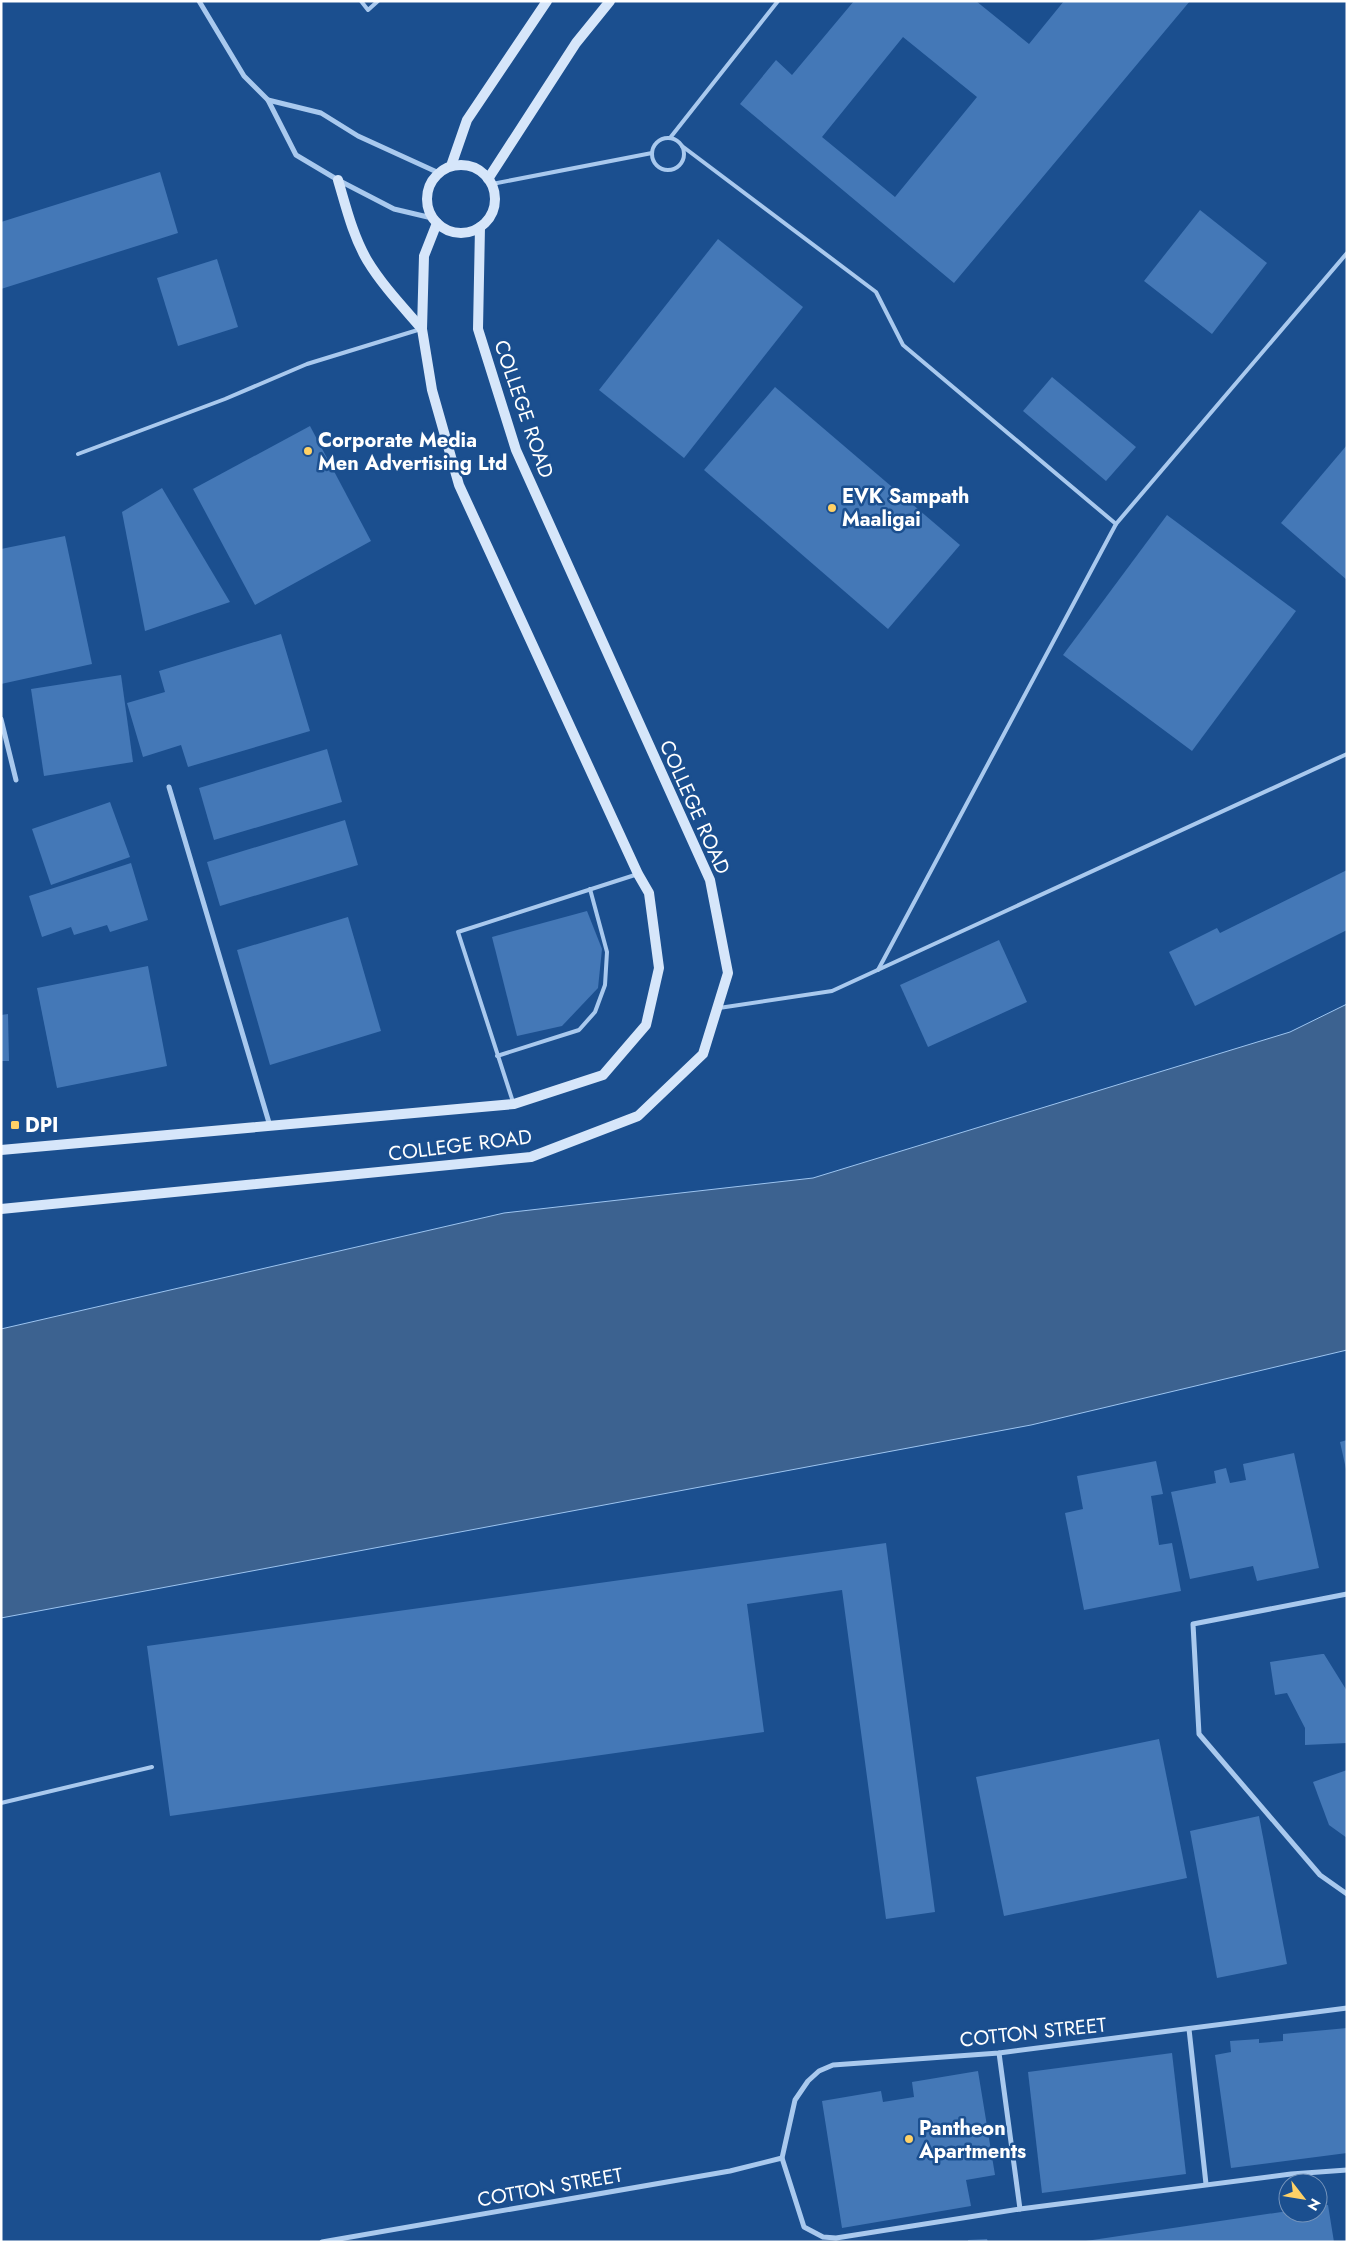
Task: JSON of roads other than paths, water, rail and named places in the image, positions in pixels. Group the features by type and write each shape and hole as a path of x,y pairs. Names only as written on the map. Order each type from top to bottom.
{"main road":[{"path":"451,166 467,120 547,1"},
{"path":"490,181 576,43 610,1"},
{"path":"451,166 472,167 481,171 490,181 494,199 490,215 480,226 466,233 450,231 434,220 427,207 427,194 431,183 439,173 451,166"},
{"path":"338,180 354,230 366,259 384,285 422,329"},
{"name":"COLLEGE ROAD","path":"1,1150 514,1104 603,1075 646,1025 659,968 649,893 638,874 459,485 432,390 422,329 424,256 434,220"},
{"name":"COLLEGE ROAD","path":"1,1209 531,1157 638,1116 703,1054 728,973 710,880 516,450 478,329 480,226"}],"street":[{"path":"199,1 244,76 268,100 296,155 338,180 394,209 434,220"},
{"path":"268,100 321,113 358,136 439,173"},
{"path":"1,719 16,780"},
{"path":"170,787 270,1126"},
{"path":"1347,1594 1192,1624 1199,1734 1320,1874 1347,1894"},
{"name":"COTTON STREET","path":"322,2242 730,2171 782,2158 795,2100 808,2081 819,2071 833,2065 999,2053 1347,2008"},
{"path":"1189,2029 1206,2184"},
{"path":"999,2053 1020,2209"},
{"path":"782,2158 804,2227 823,2237 836,2238 1020,2209 1206,2184 1291,2174 1347,2170"}],"lane":[{"path":"361,1 368,10 378,1"},
{"path":"670,138 778,1"},
{"path":"682,146 684,155 681,162 675,168 666,170 659,167 653,161 652,153 655,144 662,139 670,138 682,146 876,292 903,345 1116,524"},
{"path":"490,181 652,153"},
{"path":"878,970 1116,524 1347,253"},
{"path":"78,454 225,399 307,364 422,329"},
{"path":"717,1008 832,991 1347,754"},
{"path":"514,1104 458,932 638,874"},
{"path":"497,1056 579,1030 595,1012 605,985 607,952 590,889"},
{"path":"1,1803 152,1767"}],"water":[{"path":"1347,1004 1347,1350 1031,1425 1,1618 1,1329 504,1213 813,1178 1290,1032"}],"place":[{"name":"Corporate Media Men Advertising Ltd","path":"308,451"},
{"name":"EVK Sampath Maaligai","path":"832,508"},
{"name":"DPI","path":"15,1125"},
{"name":"Pantheon Apartments","path":"909,2139"}]}
